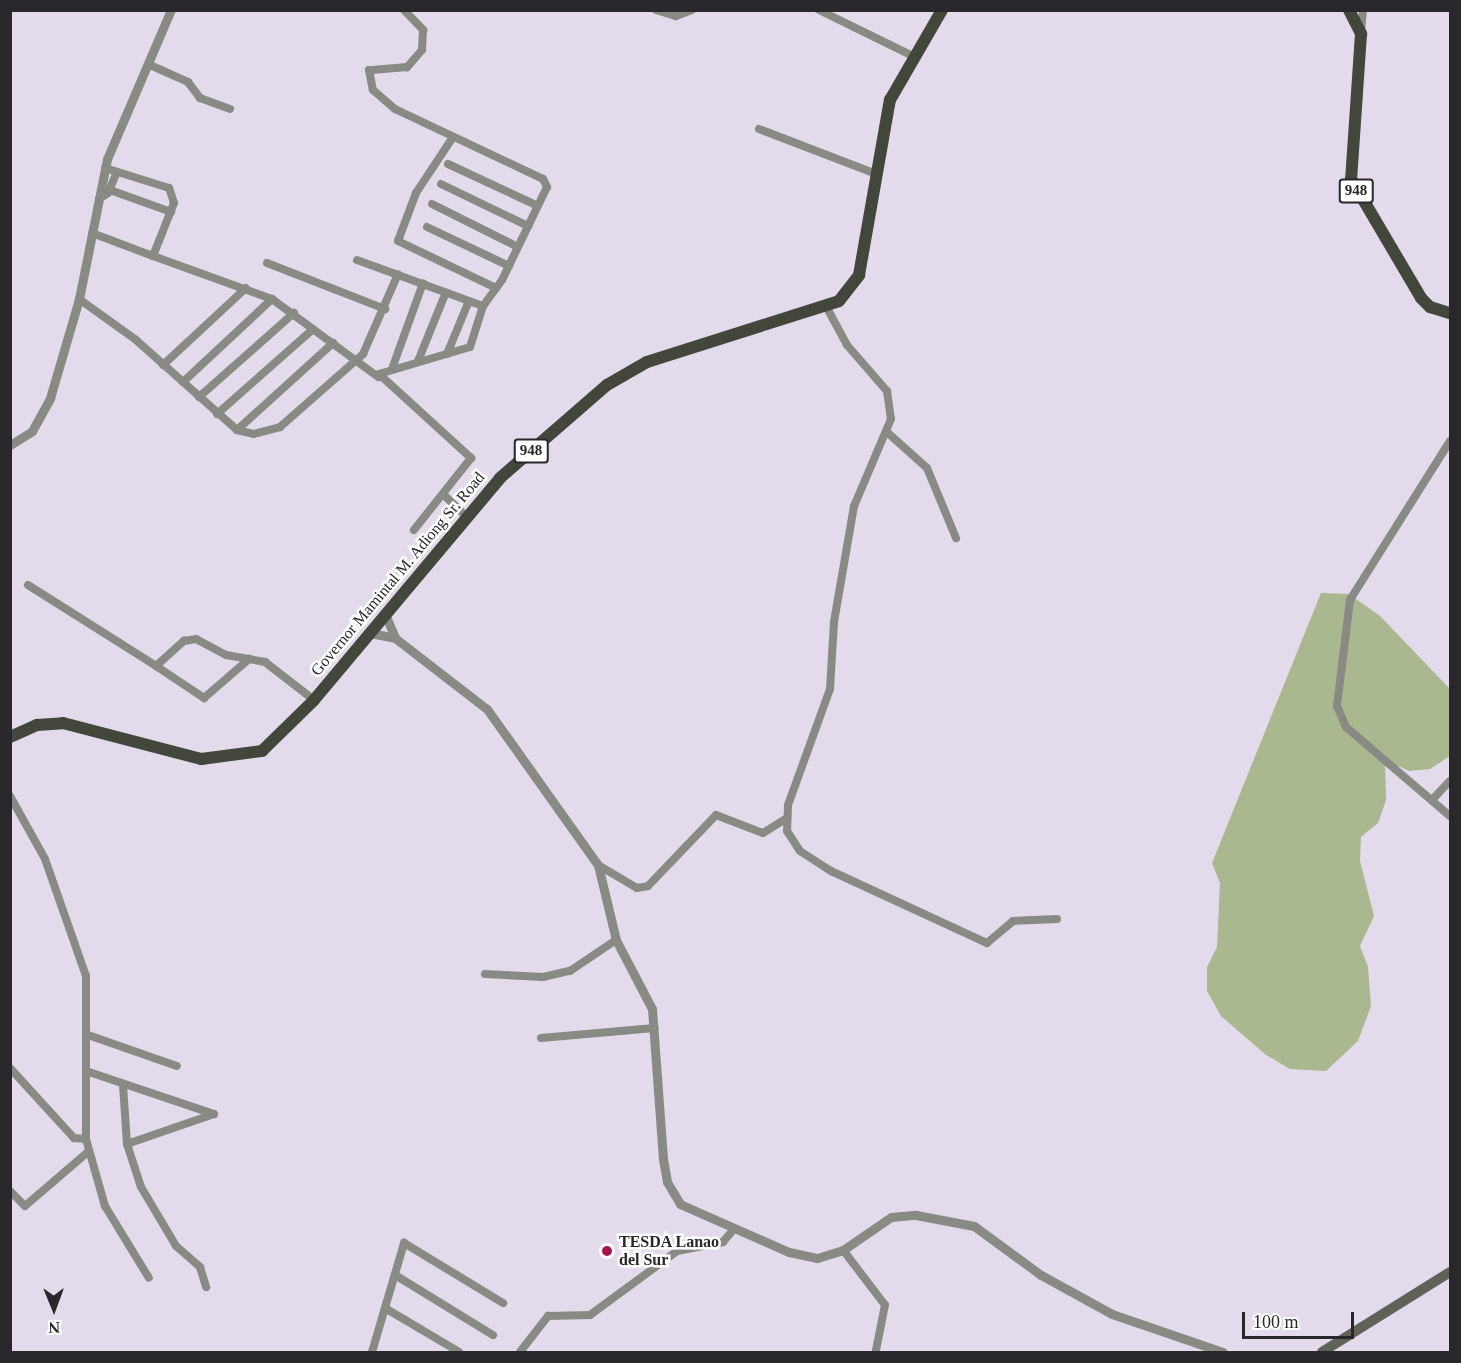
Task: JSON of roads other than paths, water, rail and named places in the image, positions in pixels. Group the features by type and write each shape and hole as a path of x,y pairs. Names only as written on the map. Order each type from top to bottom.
{"main road":[{"name":"Governor Mamintal M. Adiong Sr. Road","path":"10,737 37,725 63,723 176,754 233,759 262,751 314,700 500,478 625,373 827,308 859,275 890,100 911,56 942,10"},
{"path":"1349,10 1361,34"},
{"name":"948","path":"1361,34 1351,179 1421,298 1430,307 1450,313"},
{"path":"1322,1353 1450,1272"}],"street":[{"path":"10,445 32,430 45,408 79,299 105,168 171,10"},
{"path":"378,376 393,366 470,347 483,306 509,266 547,187 543,179 395,109 368,81 369,69 407,67 418,58 423,30 404,10"},
{"path":"656,10 676,16 692,10"},
{"path":"819,10 911,56"},
{"path":"1361,34 1363,10"},
{"path":"150,64 188,82 200,98 230,109"},
{"path":"759,129 876,174"},
{"path":"453,137 416,193 397,238 496,288"},
{"path":"448,164 538,206"},
{"path":"105,168 172,190 171,212 153,256"},
{"path":"99,200 110,190 117,172"},
{"path":"441,184 528,226"},
{"path":"110,190 171,212"},
{"path":"432,204 518,246"},
{"path":"427,227 509,266"},
{"path":"92,233 272,299 378,376 470,455 469,465 414,530"},
{"path":"357,260 483,306"},
{"path":"267,263 385,309"},
{"path":"79,299 163,365 237,430 254,434 280,427 369,348 398,274"},
{"path":"393,366 423,283"},
{"path":"163,365 246,288"},
{"path":"418,361 446,292"},
{"path":"183,382 272,299"},
{"path":"447,354 469,301"},
{"path":"827,308 847,345 887,391 888,433 854,506 834,622 830,688 785,819 792,841 813,860 972,938 992,941 1002,927 1028,916 1057,919"},
{"path":"199,397 294,313"},
{"path":"217,414 314,329"},
{"path":"237,430 333,343"},
{"path":"888,433 927,468 956,537"},
{"path":"1450,441 1350,600 1337,706 1346,726 1450,816"},
{"path":"444,495 466,516"},
{"path":"28,585 204,698 249,659"},
{"path":"385,614 395,638"},
{"path":"370,633 395,638 487,709 598,865 616,940 648,995 655,1028 663,1159 672,1195 693,1212 808,1257 843,1250 880,1223 903,1215 974,1226 1041,1275 1112,1314 1223,1353"},
{"path":"156,666 190,639 277,669 314,700"},
{"path":"1432,800 1450,781"},
{"path":"10,796 45,859 86,976 89,1072 86,1139 105,1206 149,1278"},
{"path":"598,865 638,888 648,886 716,815 763,833 785,819"},
{"path":"485,974 543,977 570,971 616,940"},
{"path":"541,1038 655,1028"},
{"path":"88,1035 177,1066"},
{"path":"10,1068 74,1138 86,1139"},
{"path":"89,1072 214,1113 127,1144"},
{"path":"123,1085 127,1144 152,1211 176,1246 200,1267 206,1287"},
{"path":"10,1191 25,1206 89,1150"},
{"path":"520,1353 548,1316 590,1315 677,1251 723,1242 734,1229"},
{"path":"372,1353 404,1243 503,1303"},
{"path":"843,1250 885,1305 876,1350"},
{"path":"395,1275 493,1335"},
{"path":"385,1308 444,1348 459,1353"}],"place":[{"name":"TESDA Lanao del Sur","path":"607,1251"}]}
